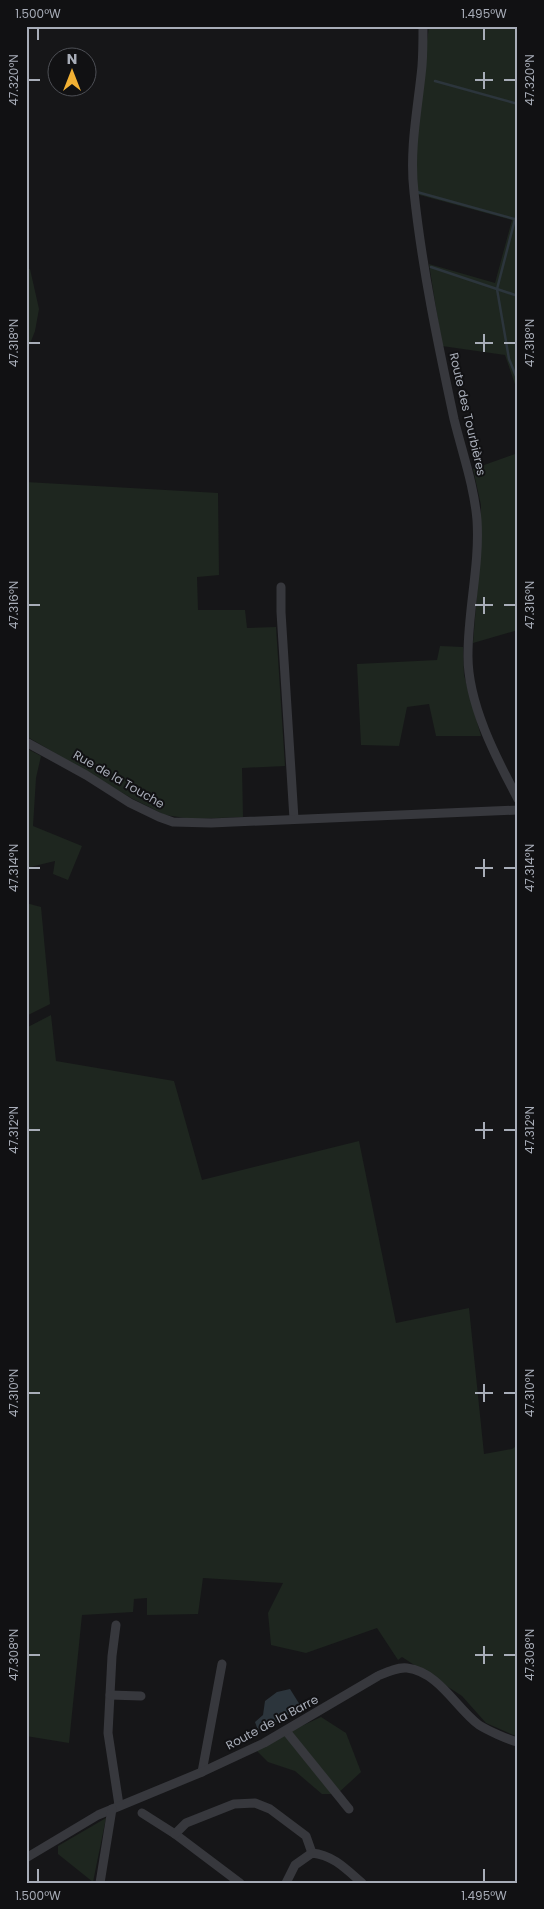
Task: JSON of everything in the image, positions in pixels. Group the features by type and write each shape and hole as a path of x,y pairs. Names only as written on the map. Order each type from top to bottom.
{"street":[{"name":"Route des Tourbières","path":"423,26 422,65 413,136 414,191 424,265 438,339 459,440 473,491 477,520 468,656 471,684 482,724 518,799"},
{"path":"281,587 294,819"},
{"name":"Rue de la Touche","path":"26,742 86,775 130,803 158,818 173,822 189,823 518,810"},
{"path":"100,1883 116,1807 114,1766 109,1744 112,1656 116,1625"},
{"path":"202,1772 222,1664"},
{"name":"Route de la Barre","path":"26,1858 98,1815 202,1772 286,1731 378,1676 393,1670 408,1668 424,1674 445,1690 479,1725 518,1742"},
{"path":"110,1695 141,1696"},
{"path":"286,1731 348,1809"},
{"path":"175,1834 186,1823 234,1804 255,1803 270,1808 306,1836 312,1853"},
{"path":"142,1813 175,1834 240,1883"},
{"path":"286,1883 295,1865 312,1853 324,1854 334,1859 362,1883"}],"shaded area":[{"path":"429,26 518,26 518,393 505,355 442,346 429,264 495,283 512,220 416,194 415,136"},
{"path":"26,268 30,269 39,309 35,331 26,354"},
{"path":"518,453 518,630 473,643 481,544 481,505 473,469"},
{"path":"26,482 218,493 219,575 197,577 198,610 245,610 247,628 276,627 285,766 242,768 243,817 192,819 165,815 131,798 26,736"},
{"path":"440,646 463,647 464,675 481,736 436,736 429,704 407,707 399,746 361,745 357,664 437,660"},
{"path":"26,748 41,756 36,778 33,826 82,846 68,880 53,874 55,861 26,868"},
{"path":"26,903 41,907 50,1004 26,1016"},
{"path":"51,1015 56,1061 174,1081 202,1180 359,1141 396,1323 469,1308 484,1454 512,1449 518,1445 518,1737 486,1723 462,1696 402,1657 398,1660 377,1628 306,1653 271,1645 268,1613 283,1583 203,1578 198,1614 147,1615 147,1598 134,1599 133,1612 82,1615 69,1743 26,1736 26,1028"},
{"path":"290,1689 300,1705 299,1708 259,1733 255,1722 263,1715 265,1701 277,1692"},
{"path":"321,1717 346,1733 361,1772 337,1794 322,1794 295,1771 268,1762 254,1748"},
{"path":"106,1818 93,1882 58,1854 58,1846"}],"waterway":[{"path":"435,81 518,104"},
{"path":"417,192 518,220"},
{"path":"515,219 497,289 509,359 518,381"},
{"path":"431,267 518,296"}]}
